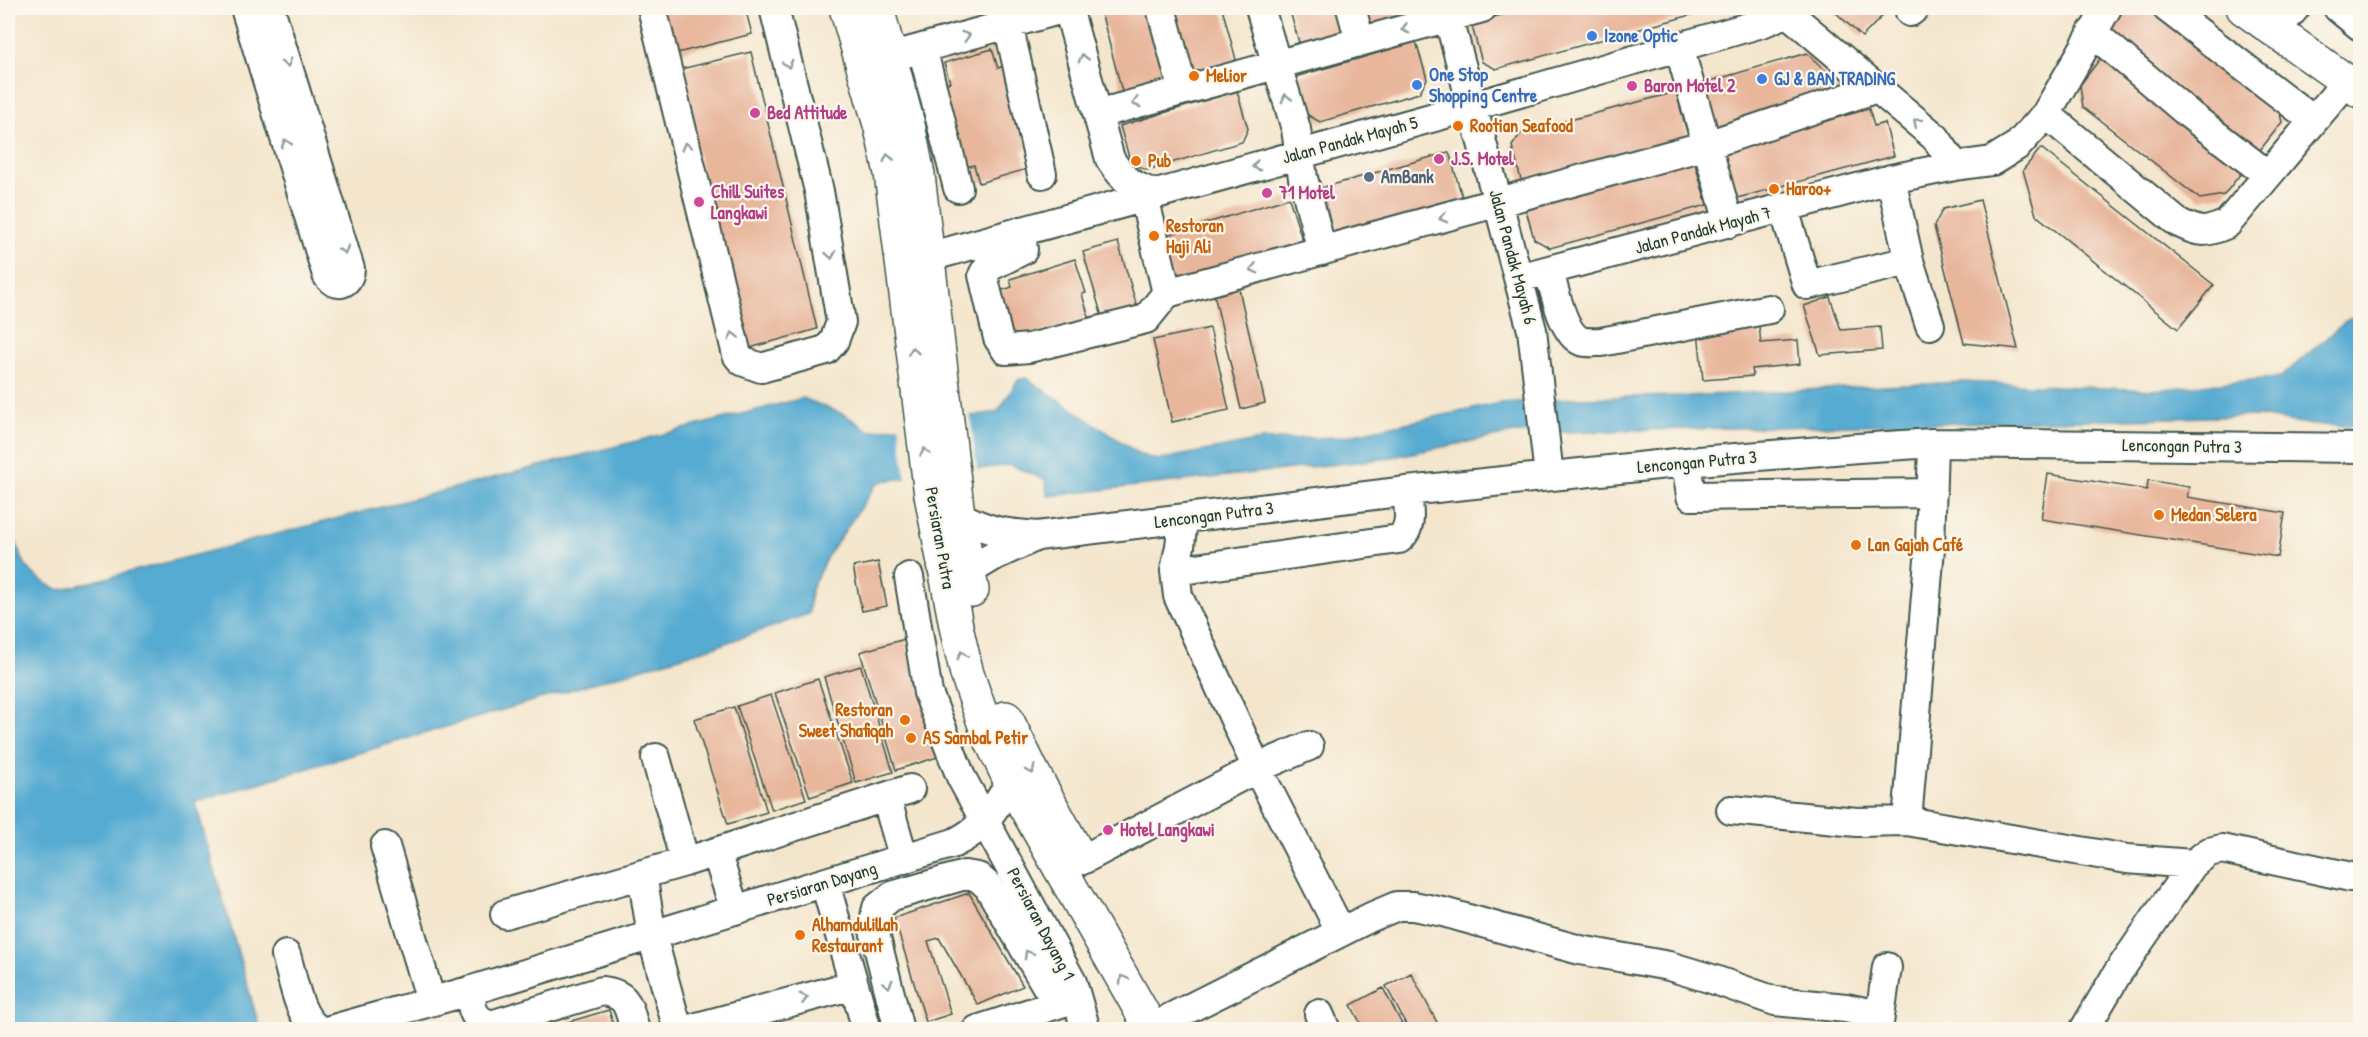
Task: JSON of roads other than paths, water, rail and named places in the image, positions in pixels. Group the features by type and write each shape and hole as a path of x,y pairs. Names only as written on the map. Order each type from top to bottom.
{"main road":[{"name":"Persiaran Putra","path":"846,8 881,128 891,173 948,501 957,631 967,674 988,734 1011,782 1166,1026"},
{"name":"Persiaran Putra","path":"877,8 916,165 929,257 932,408"},
{"path":"2243,8 2285,19 2356,87"},
{"name":"Persiaran Putra","path":"948,501 969,571 992,684 1010,729 1082,860 1166,1026"}],"street":[{"path":"245,8 327,275 331,281 344,283 350,277 350,269 270,8"},
{"path":"652,8 737,355 742,361 761,368 826,350 834,341 841,322 819,191 774,8"},
{"path":"890,57 1067,8 1110,159 1120,176 1149,196 1167,293"},
{"path":"1161,8 1183,90"},
{"path":"1260,8 1296,129 1303,178 1322,251"},
{"path":"1351,8 1360,41"},
{"path":"1098,114 1360,41 1448,12 1482,8"},
{"path":"1785,8 1936,138 1955,166"},
{"name":"Jalan Pandak Mayah 5","path":"929,257 1474,106 1762,23 1785,8"},
{"name":"Jalan Pandak Mayah 7","path":"1519,278 1890,179 1992,161 2018,145 2046,114 2107,8"},
{"path":"2167,8 2313,120"},
{"path":"2338,8 2361,26"},
{"name":"Jalan Pandak Mayah 6","path":"1448,12 1532,330 1550,475"},
{"path":"1008,24 1042,174"},
{"path":"2092,32 2190,115 2268,175"},
{"path":"1679,47 1729,223"},
{"path":"922,48 958,188"},
{"path":"2046,114 2177,222 2208,232 2227,224 2313,120 2356,87"},
{"path":"1021,231 1023,250 987,268 983,275 998,338 1006,350 1029,348 1146,319 1167,293 1707,145 1877,88"},
{"path":"1082,215 1099,197 1107,179 1110,159"},
{"path":"1890,179 1909,261 1930,325"},
{"path":"1784,209 1807,285 1909,261"},
{"path":"1549,271 1572,335 1583,342 1601,342 1769,309"},
{"path":"1907,821 1930,548 1933,444"},
{"name":"Lencongan Putra 3","path":"1037,536 1550,475 1686,462 1933,444 2361,448"},
{"path":"1686,462 1691,496 1932,493"},
{"path":"1175,571 1399,539 1406,534 1410,522 1407,491"},
{"path":"948,501 980,527 998,533 1037,536"},
{"path":"1183,519 1175,571 1178,597 1257,768 1341,932"},
{"path":"969,571 994,556 1037,536"},
{"name":"Persiaran Dayang 1","path":"909,577 928,693 961,777 1072,982 1067,1001 1086,1029"},
{"path":"1082,860 1257,768 1309,746"},
{"path":"656,758 685,862"},
{"path":"986,821 1011,782"},
{"path":"505,914 685,862 898,793 909,857 925,886"},
{"path":"1731,810 1857,822 1907,821 2127,859 2193,864"},
{"name":"Persiaran Dayang","path":"330,1029 469,991 954,843 970,835 986,821"},
{"path":"385,846 431,1001"},
{"path":"2084,1029 2117,974 2193,864 2209,852 2222,849 2351,877"},
{"path":"716,852 735,910"},
{"path":"642,874 652,936 678,1029"},
{"path":"899,1029 873,926 874,917 878,908 892,896 965,874 978,877 988,886 1067,1001 979,1029"},
{"path":"825,883 867,1029"},
{"path":"1166,1026 1341,932 1397,906 1413,906 1443,912 1580,950 1669,966 1775,1001 1846,1008 1879,1022 1887,967"},
{"path":"286,955 303,1014 314,1027 320,1029"},
{"path":"686,1029 765,1019 854,985"},
{"path":"469,991 474,1016 480,1022 491,1025 602,991 614,992 622,996 627,1003 635,1029"}],"water":[{"path":"2351,317 2360,323 2360,426 2313,425 2259,416 1514,433 1382,459 1047,496 1046,480 1010,465 882,481 876,485 827,557 811,589 809,614 717,646 195,802 260,1029 8,1029 8,510 22,558 35,576 60,590 803,398 845,415 870,431 998,412 1018,380 1026,378 1141,455 1158,460 1261,440 1340,437 1501,403 1963,382 2153,390 2281,377"}],"place":[{"name":"Izone Optic","path":"1592,36"},
{"name":"Melior","path":"1194,76"},
{"name":"GJ & BAN TRADING","path":"1762,79"},
{"name":"One Stop Shopping Centre","path":"1417,85"},
{"name":"Baron Motel 2","path":"1632,86"},
{"name":"Bed Attitude","path":"755,113"},
{"name":"Rootian Seafood","path":"1458,126"},
{"name":"J.S. Motel","path":"1439,159"},
{"name":"Pub","path":"1136,161"},
{"name":"AmBank","path":"1369,177"},
{"name":"Haroo+","path":"1774,189"},
{"name":"71 Motel","path":"1267,193"},
{"name":"Chill Suites Langkawi","path":"699,202"},
{"name":"Restoran Haji Ali","path":"1154,236"},
{"name":"Medan Selera","path":"2159,515"},
{"name":"Lan Gajah Café","path":"1856,545"},
{"name":"Restoran Sweet Shafiqah","path":"905,720"},
{"name":"AS Sambal Petir","path":"911,738"},
{"name":"Hotel Langkawi","path":"1108,830"},
{"name":"Alhamdulillah Restaurant","path":"800,935"}]}
